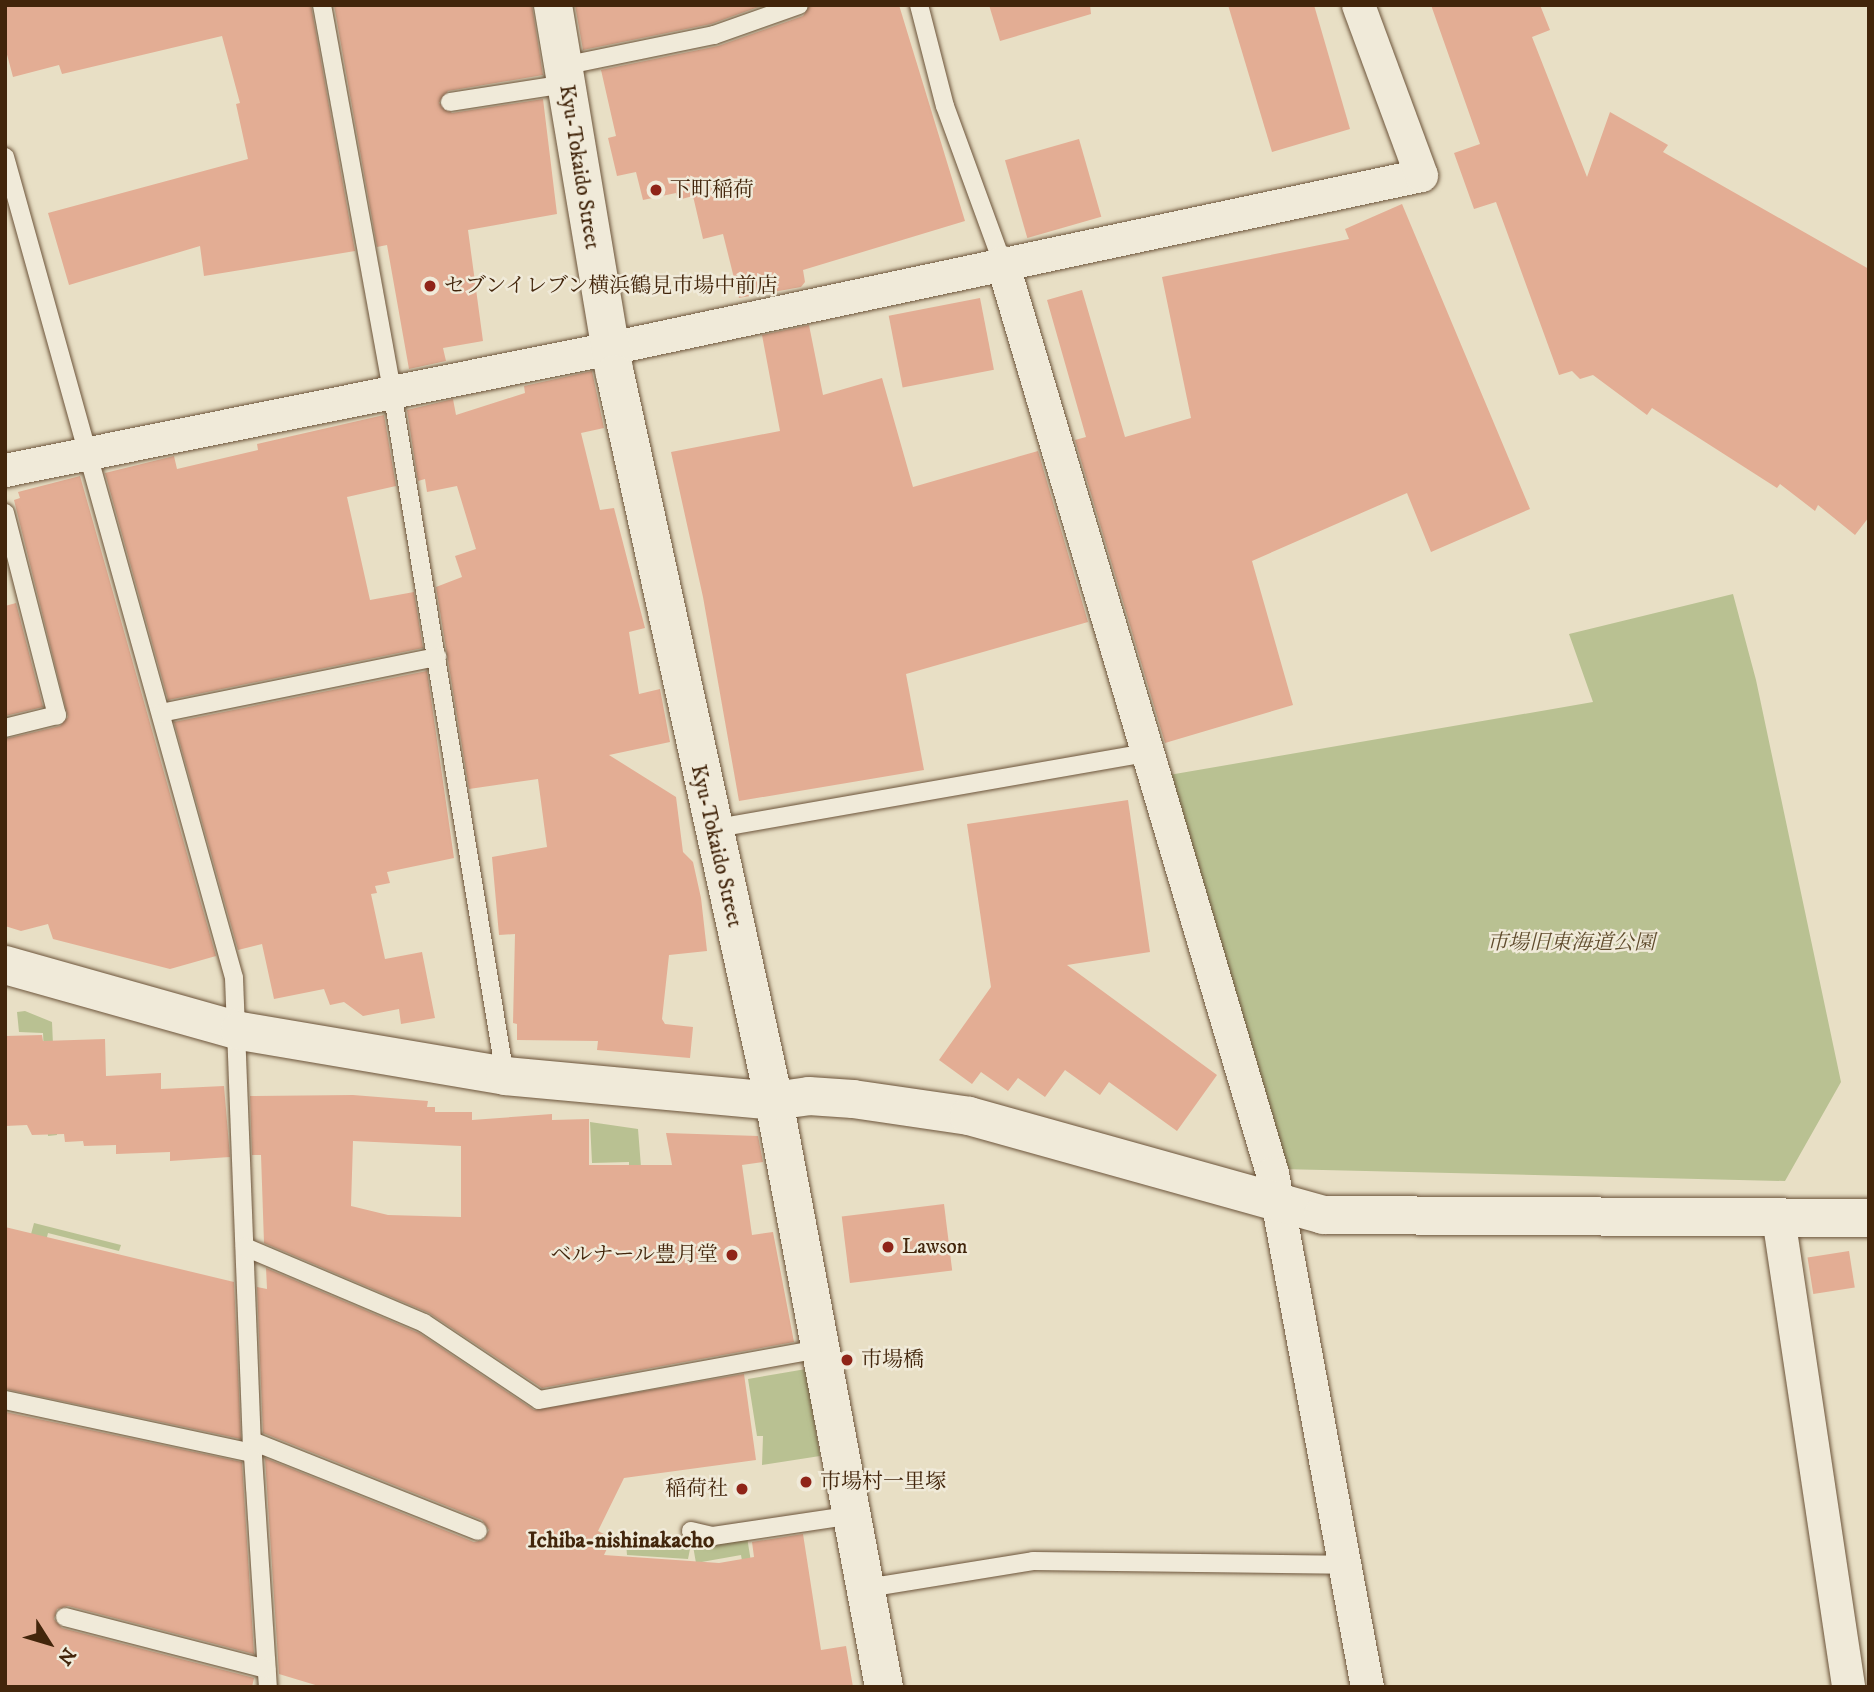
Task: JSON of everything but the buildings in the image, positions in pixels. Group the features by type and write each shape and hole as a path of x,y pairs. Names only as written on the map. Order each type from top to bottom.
{"street":[{"name":"Kyu-Tokaido Street","path":"553,5 610,348 712,829 774,1101 884,1687"},
{"path":"5,470 610,348 1422,174 1358,5"},
{"path":"1002,262 1279,1204 1367,1687"},
{"path":"5,965 240,1031 505,1076 774,1101 809,1096 969,1116 1323,1215 1869,1218"},
{"path":"1778,1217 1848,1687"}],"lane":[{"path":"323,5 392,391 505,1076"},
{"path":"450,102 714,35 799,5"},
{"path":"919,5 945,106 1002,262"},
{"path":"5,157 234,978 240,1031 252,1447 267,1678 65,1617"},
{"path":"5,513 57,715 5,728"},
{"path":"161,713 437,657"},
{"path":"712,829 1146,753"},
{"path":"245,1247 424,1323 539,1400 821,1349"},
{"path":"5,1400 252,1447 478,1531"},
{"path":"691,1531 713,1535 853,1515"},
{"path":"867,1588 1033,1561 1343,1565"}],"green space":[{"name":"市場旧東海道公園","path":"1733,594 1756,680 1841,1082 1785,1181 1280,1169 1169,775 1593,702 1569,634"},
{"path":"25,1011 52,1022 57,1135 48,1136 43,1033 19,1032 17,1012"},
{"path":"590,1122 638,1129 641,1167 629,1167 629,1162 592,1163"},
{"path":"34,1223 121,1245 119,1251 48,1233 43,1253 27,1249"},
{"path":"806,1369 820,1456 762,1465 763,1436 757,1436 748,1379"},
{"path":"747,1537 764,1643 756,1645 741,1555 696,1563 693,1546"},
{"path":"647,1539 691,1544 688,1559 627,1555 626,1543"}],"place":[{"name":"下町稲荷","path":"656,190"},
{"name":"セブンイレブン横浜鶴見市場中前店","path":"430,286"},
{"name":"Lawson","path":"888,1247"},
{"name":"ベルナール豊月堂","path":"732,1255"},
{"name":"市場橋","path":"847,1360"},
{"name":"市場村一里塚","path":"806,1482"},
{"name":"稲荷社","path":"742,1489"}],"district":[{"name":"Ichiba-nishinakacho","path":"621,1541"}]}
